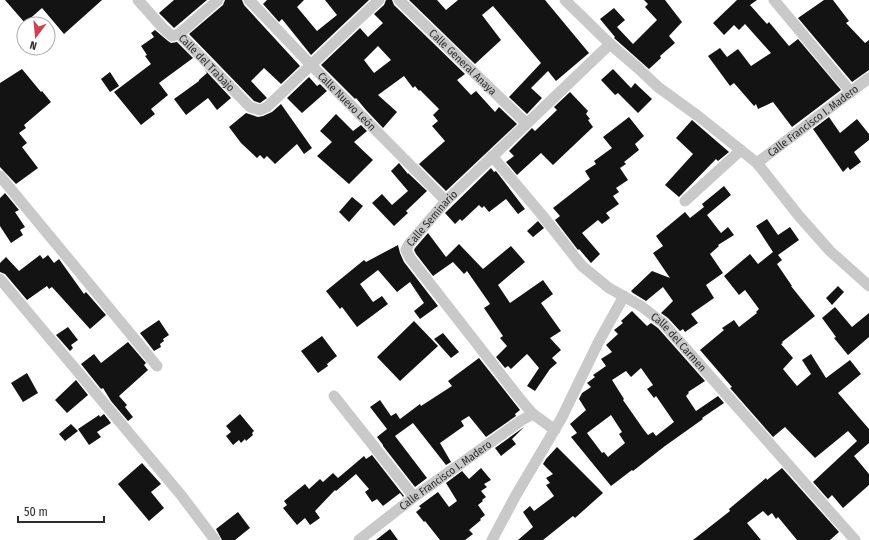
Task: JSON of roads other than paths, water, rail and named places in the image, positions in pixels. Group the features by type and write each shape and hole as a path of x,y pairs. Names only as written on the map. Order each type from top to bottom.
{"street":[{"name":"Calle del Trabajo","path":"138,0 172,36 179,34 250,107 260,110 267,107 311,66"},
{"path":"179,34 218,0"},
{"name":"Calle Nuevo León","path":"249,0 311,66 446,201"},
{"path":"311,66 379,0"},
{"name":"Calle General Anaya","path":"399,0 526,123"},
{"path":"565,0 610,44 658,86 757,163 799,216 830,251 869,286"},
{"path":"774,0 851,92"},
{"name":"Calle Seminario","path":"533,414 414,264 406,250 409,244 446,201 610,44"},
{"name":"Calle Francisco I. Madero","path":"757,163 869,78"},
{"path":"686,201 741,150"},
{"name":"Calle del Carmen","path":"492,156 542,215 582,266 609,288 641,306 663,323 855,540"},
{"path":"0,176 157,366"},
{"path":"0,279 181,495 215,540"},
{"path":"492,540 516,495 561,419 599,341 624,296"},
{"path":"334,396 414,497"},
{"path":"533,414 555,430"},
{"name":"Calle Francisco I. Madero","path":"359,540 414,497 522,420 533,414"}]}
